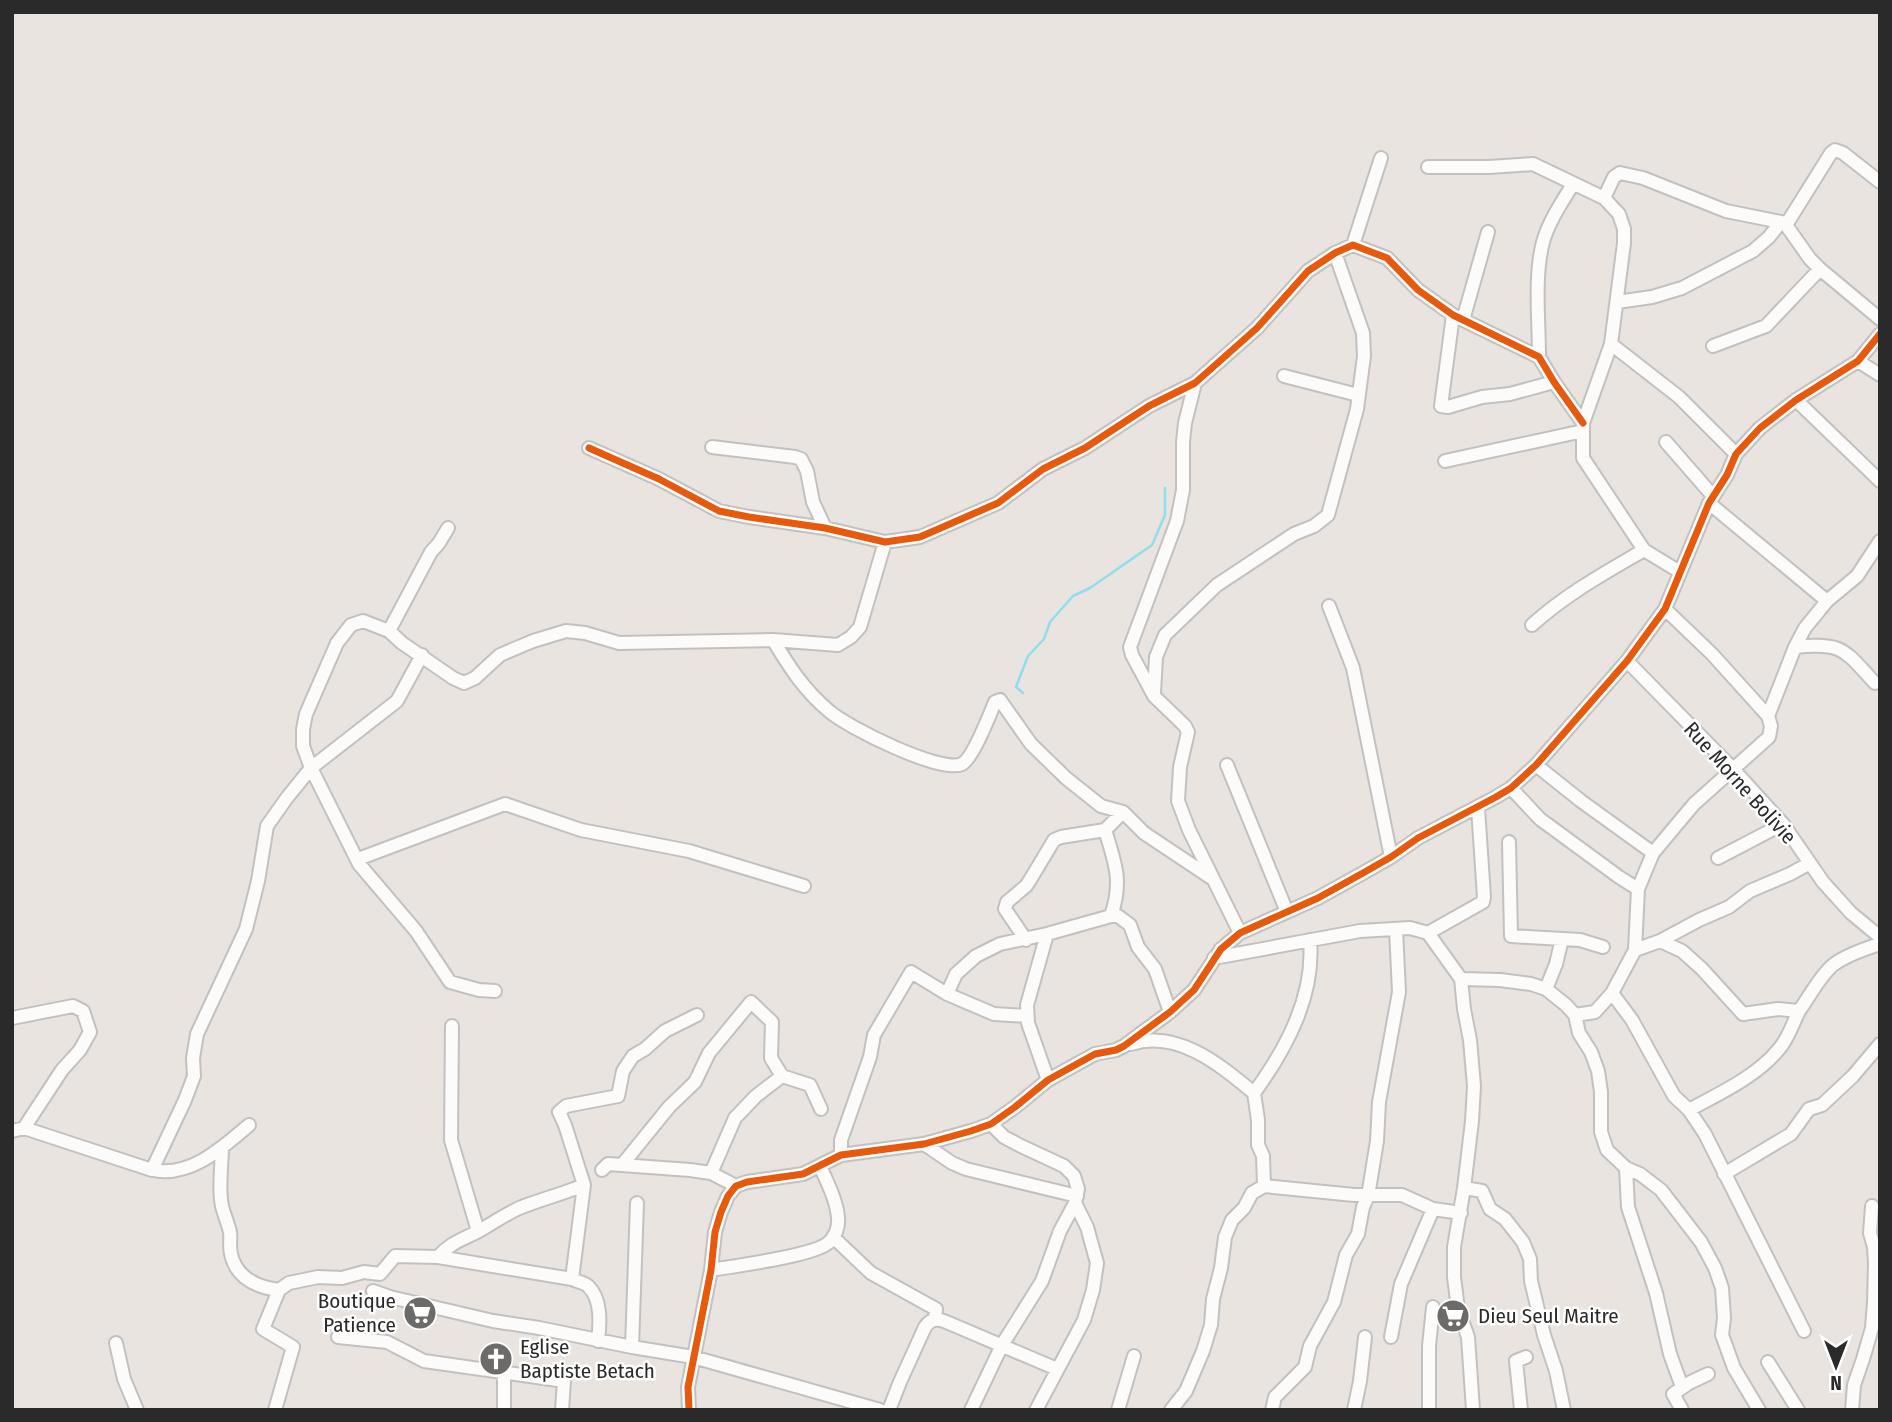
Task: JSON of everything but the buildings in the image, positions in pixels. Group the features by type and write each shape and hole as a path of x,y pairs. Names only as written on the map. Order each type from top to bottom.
{"street":[{"path":"1617,302 1652,297 1682,288 1753,251 1784,223 1835,149 1880,182"},
{"path":"1353,245 1381,158"},
{"path":"1428,167 1532,164 1604,198 1619,214 1624,229 1624,243 1611,344 1583,427 1583,458 1644,550 1680,572"},
{"path":"1604,198 1614,177 1620,173 1643,178 1726,211 1784,223 1810,259 1880,319"},
{"path":"1573,184 1556,212 1543,242 1538,275 1539,357 1583,427"},
{"path":"1488,232 1458,317 1441,406 1448,407 1482,397 1510,394 1554,383"},
{"path":"589,449 659,478 719,511 825,528 885,542 920,537 998,503 1043,469 1084,449 1149,406 1195,383 1257,328 1308,271 1353,245 1387,258 1419,290 1458,317 1539,357"},
{"path":"1154,695 1156,657 1166,635 1217,585 1328,515 1357,409 1364,356 1363,333 1335,253"},
{"path":"1713,346 1766,326 1820,269"},
{"path":"689,1410 688,1387 711,1270 715,1232 728,1196 736,1186 803,1174 841,1155 924,1144 991,1124 1048,1080 1095,1054 1124,1046 1170,1012 1194,990 1221,949 1240,933 1318,898 1391,857 1418,838 1511,788 1536,765 1627,662 1665,609 1711,500 1727,475 1736,454 1760,428 1796,400 1858,360 1880,334"},
{"path":"1611,344 1679,397 1736,454"},
{"path":"1858,360 1880,375"},
{"path":"1284,376 1358,394"},
{"path":"1195,383 1185,423 1184,490 1177,521 1130,647 1132,656 1154,695 1188,732 1180,767 1178,801 1181,814 1240,933"},
{"path":"1796,400 1880,481"},
{"path":"1445,461 1583,427"},
{"path":"1666,442 1711,500 1827,601"},
{"path":"712,447 801,459 807,471 813,502 825,528"},
{"path":"389,631 431,552 448,528"},
{"path":"1768,716 1805,628 1827,601 1857,576 1880,541"},
{"path":"495,991 479,990 450,982 416,930 359,864 311,768 303,746 306,714 337,643 351,625 363,621 389,631 453,678 464,682 475,678 500,654 566,631 585,633 619,643 773,640 838,645 852,637 860,627 885,542"},
{"path":"1531,625 1554,604 1578,588 1644,550"},
{"path":"1329,606 1353,668 1391,857"},
{"path":"1575,1015 1595,1012 1612,993 1635,950 1639,889 1653,853 1694,804 1769,737 1771,726 1768,716 1712,654 1665,609"},
{"path":"773,640 795,676 830,712 850,725 930,762 959,765 967,760 995,702 1000,700 1031,744 1066,778 1101,806 1123,812 1144,833 1213,879"},
{"path":"1795,647 1832,646 1846,652 1875,683"},
{"path":"152,1170 194,1076 193,1058 197,1034 246,929 258,881 267,826 311,768 397,701 422,655"},
{"name":"Rue Morne Bolivie","path":"1627,662 1732,768 1783,824 1823,881 1852,913 1880,937"},
{"path":"1227,765 1287,912"},
{"path":"1536,765 1653,853"},
{"path":"1511,788 1540,819 1639,889"},
{"path":"358,859 505,804 581,830 689,851 804,886"},
{"path":"1428,933 1483,902 1478,808"},
{"path":"1026,940 1005,909 1007,902 1026,886 1054,840 1105,830 1123,812"},
{"path":"1718,858 1783,824"},
{"path":"1105,830 1116,865 1117,899 1111,916"},
{"path":"1509,842 1511,936 1580,940 1603,947"},
{"path":"1635,950 1660,941 1729,907 1750,891 1810,863"},
{"path":"947,994 956,974 976,956 1000,944 1026,940 1118,916 1130,925 1138,947 1155,970 1170,1012"},
{"path":"1214,958 1360,931 1410,928 1428,933 1461,979 1474,1086 1461,1213 1454,1247 1454,1277 1458,1310 1468,1337 1473,1410"},
{"path":"1272,1410 1275,1397 1305,1367 1310,1346 1334,1302 1346,1255 1358,1234 1368,1196 1377,1141 1379,1102 1399,992 1396,929"},
{"path":"1047,934 1027,1005 1027,1016 1048,1080"},
{"path":"1546,989 1562,939"},
{"path":"1254,1093 1275,1064 1298,1020 1312,957 1310,940"},
{"path":"1660,941 1682,951 1743,1014 1778,1009 1799,1011"},
{"path":"1689,1110 1737,1084 1781,1047 1799,1011 1834,964 1880,944"},
{"path":"841,1155 841,1140 870,1057 874,1035 911,972 947,994 993,1014 1027,1016"},
{"path":"1461,979 1531,984 1546,989 1575,1015 1579,1033 1591,1052 1598,1071 1601,1132 1607,1150 1626,1168 1640,1174 1661,1190 1701,1242 1722,1288 1722,1335 1734,1368 1759,1410"},
{"path":"1612,993 1632,1020 1674,1096 1689,1110 1705,1134 1804,1331"},
{"path":"622,1165 669,1107 695,1082 709,1054 751,1002 772,1022 771,1058 782,1076 810,1085 821,1109"},
{"path":"12,1018 73,1006 83,1011 90,1032 80,1050 18,1129 152,1170 170,1171 183,1169 210,1156 249,1125"},
{"path":"572,1279 584,1185 559,1112 566,1106 618,1096 623,1071 634,1056 664,1031 697,1016"},
{"path":"452,1026 451,1140 478,1231"},
{"path":"1124,1046 1160,1040 1185,1046 1219,1066 1254,1093 1258,1145 1264,1156 1264,1186"},
{"path":"1724,1174 1791,1134 1809,1109 1822,1105 1853,1076 1880,1044"},
{"path":"711,1174 735,1118 756,1096 782,1076"},
{"path":"971,1410 1002,1345 1042,1281 1060,1231 1076,1200 1078,1188 1074,1176 1064,1166 1004,1137 991,1124"},
{"path":"924,1144 966,1169 1076,1200"},
{"path":"222,1147 221,1201 230,1236 232,1258 241,1274 250,1281 262,1287 279,1290"},
{"path":"602,1170 608,1164 690,1170 711,1174 736,1186"},
{"path":"711,1270 810,1252 828,1244 836,1232 839,1220 820,1166"},
{"path":"1626,1168 1628,1207 1656,1293 1670,1354 1682,1387"},
{"path":"438,1257 447,1247 493,1220 526,1205 584,1185"},
{"path":"1171,1410 1186,1391 1203,1351 1211,1325 1213,1299 1225,1237 1232,1220 1244,1208 1252,1193 1264,1186 1368,1196 1402,1195 1433,1209 1461,1213"},
{"path":"1464,1188 1482,1191 1490,1209 1506,1219 1524,1242 1530,1259 1531,1281 1564,1410"},
{"path":"1039,1409 1084,1320 1093,1290 1097,1263 1076,1200"},
{"path":"632,1348 637,1203"},
{"path":"1852,1410 1854,1385 1872,1328 1875,1264 1870,1233 1871,1206"},
{"path":"1391,1337 1401,1284 1433,1209"},
{"path":"833,1237 871,1273 936,1309 935,1319"},
{"path":"275,1410 293,1347 263,1329 279,1290 289,1283 318,1277 342,1278 364,1272 380,1274 395,1256 438,1257 572,1279 588,1286 598,1305 601,1320 598,1341"},
{"path":"373,1291 493,1321 693,1357 880,1410"},
{"path":"1429,1410 1429,1346 1433,1307"},
{"path":"889,1410 925,1327 935,1319 1057,1369"},
{"path":"338,1336 387,1342 424,1361 564,1381 562,1410"},
{"path":"1354,1410 1365,1337"},
{"path":"116,1343 124,1379 137,1410"},
{"path":"1118,1410 1134,1356"},
{"path":"1521,1410 1516,1361 1526,1357"},
{"path":"1768,1362 1798,1410"},
{"path":"504,1410 505,1371"},
{"path":"1682,1410 1673,1394 1708,1374"}],"waterway":[{"path":"1023,693 1016,687 1028,656 1044,639 1050,622 1073,596 1090,588 1152,545 1165,515 1165,488"}],"cycle path":[{"path":"589,448 659,479 719,511 825,528 885,542 920,537 998,503 1043,469 1085,448 1149,406 1195,383 1257,328 1308,271 1353,245 1387,258 1418,290 1453,315 1539,357 1583,423"},
{"path":"689,1410 688,1387 711,1270 715,1232 728,1196 736,1186 803,1174 841,1155 924,1144 991,1124 1048,1080 1095,1054 1124,1046 1170,1012 1194,990 1221,949 1240,933 1318,898 1391,857 1418,838 1511,788 1536,765 1627,661 1665,609 1709,503 1727,475 1736,454 1760,428 1796,400 1858,361 1880,334"}],"place":[{"name":"Boutique Patience","path":"420,1313"},
{"name":"Dieu Seul Maitre","path":"1453,1316"},
{"name":"Eglise Baptiste Betach","path":"496,1359"}]}
